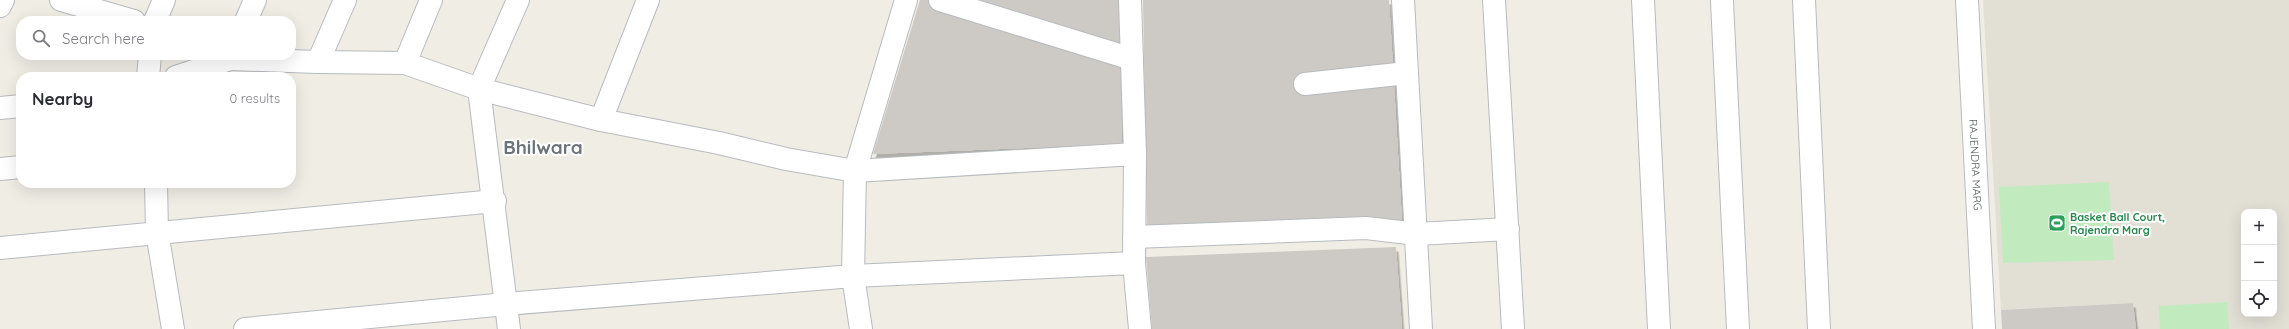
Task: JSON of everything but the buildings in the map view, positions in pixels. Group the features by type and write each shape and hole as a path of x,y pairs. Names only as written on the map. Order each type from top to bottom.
{"street":[{"path":"0,6 3,0"},
{"path":"61,0 117,16"},
{"path":"157,16 164,0"},
{"path":"248,16 255,0"},
{"path":"318,62 345,0"},
{"path":"405,63 431,0"},
{"path":"509,329 495,201 479,89 518,0"},
{"path":"601,120 648,0"},
{"path":"861,329 854,276 855,171 906,0"},
{"path":"940,0 1132,59"},
{"path":"1130,0 1135,154 1134,263 1140,329"},
{"path":"1403,0 1421,329"},
{"path":"1494,0 1513,329"},
{"path":"1643,0 1659,329"},
{"path":"1804,0 1819,329"},
{"name":"RAJENDRA MARG","path":"1967,0 1984,329"},
{"path":"1722,2 1738,329"},
{"path":"148,72 150,60"},
{"path":"188,72 218,60"},
{"path":"288,60 318,62 405,63 479,89 601,120 719,143 786,159 855,171 1135,154"},
{"path":"1305,84 1407,73"},
{"path":"0,108 16,106"},
{"path":"0,168 16,167"},
{"path":"156,188 158,232 173,329"},
{"path":"0,248 495,201"},
{"path":"1134,237 1366,228 1417,234 1508,229"},
{"path":"245,329 506,304 854,276 1134,263"}],"shaded area":[{"path":"1983,0 2289,0 2289,329 2136,329 2133,303 2001,310"}],"green space":[{"name":"Basket Ball Court, Rajendra Marg","path":"2109,182 2114,260 2003,263 1999,187"},
{"path":"2227,302 2229,329 2160,329 2159,306"}],"place":[{"name":"Basket Ball Court, Rajendra Marg","path":"2057,223"}],"district":[{"name":"Bhilwara","path":"543,147"}]}
